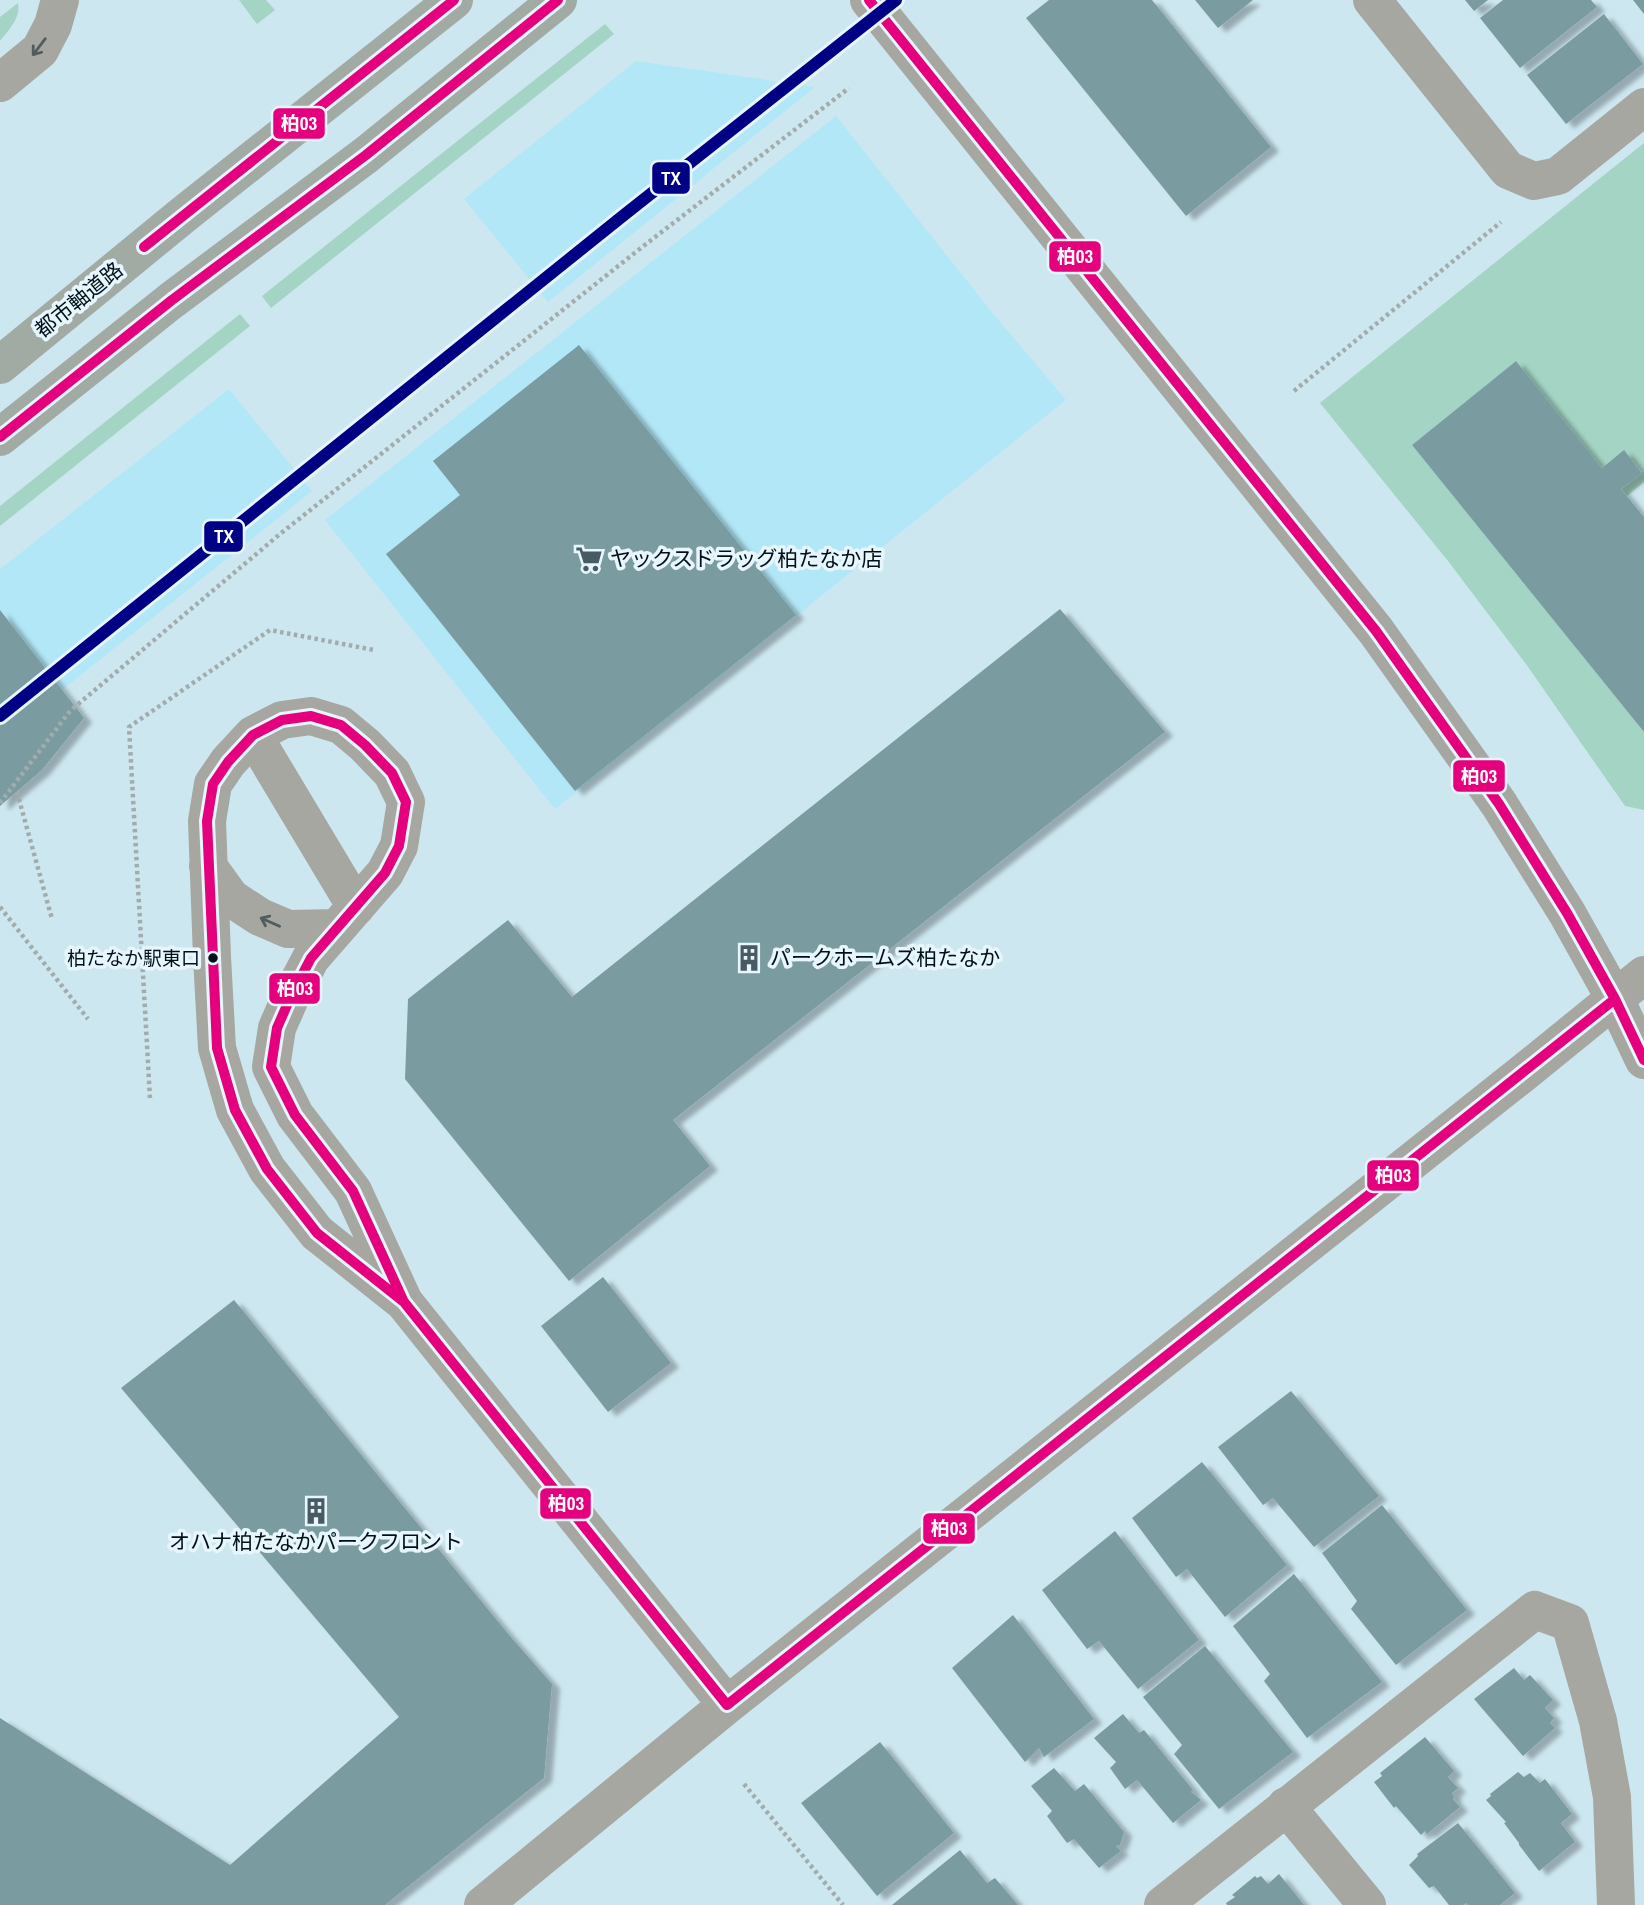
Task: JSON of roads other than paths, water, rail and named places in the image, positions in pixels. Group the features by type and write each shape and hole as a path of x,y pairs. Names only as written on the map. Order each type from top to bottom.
{"main road":[{"name":"都市軸道路","path":"0,365 183,215 454,0"},
{"path":"0,438 172,300 366,155 558,0"}],"street":[{"path":"0,83 40,50 60,0"},
{"path":"869,0 1376,631 1499,804 1567,913 1615,999 1644,1060"},
{"path":"1372,0 1508,170 1534,181 1558,176 1644,107"},
{"path":"404,1303 353,1191 295,1115 271,1067 277,1028 291,996 311,958 385,873 399,846 406,802 391,773 365,745 341,725 311,716 282,720 253,735 228,762 212,784 207,821 217,1048 235,1110 267,1168 317,1233 404,1303 727,1705"},
{"path":"253,735 346,917"},
{"path":"208,866 231,898 260,917 288,929 346,917"},
{"path":"483,1905 727,1705 1644,975"},
{"path":"1163,1905 1535,1610 1570,1623 1598,1721 1612,1797 1616,1905"},
{"path":"1286,1806 1367,1905"}],"place":[{"name":"ヤックスドラッグ柏たなか店","path":"589,559"},
{"name":"柏たなか駅東口","path":"213,958"},
{"name":"パークホームズ柏たなか","path":"749,958"},
{"name":"オハナ柏たなかパークフロント","path":"316,1511"}]}
